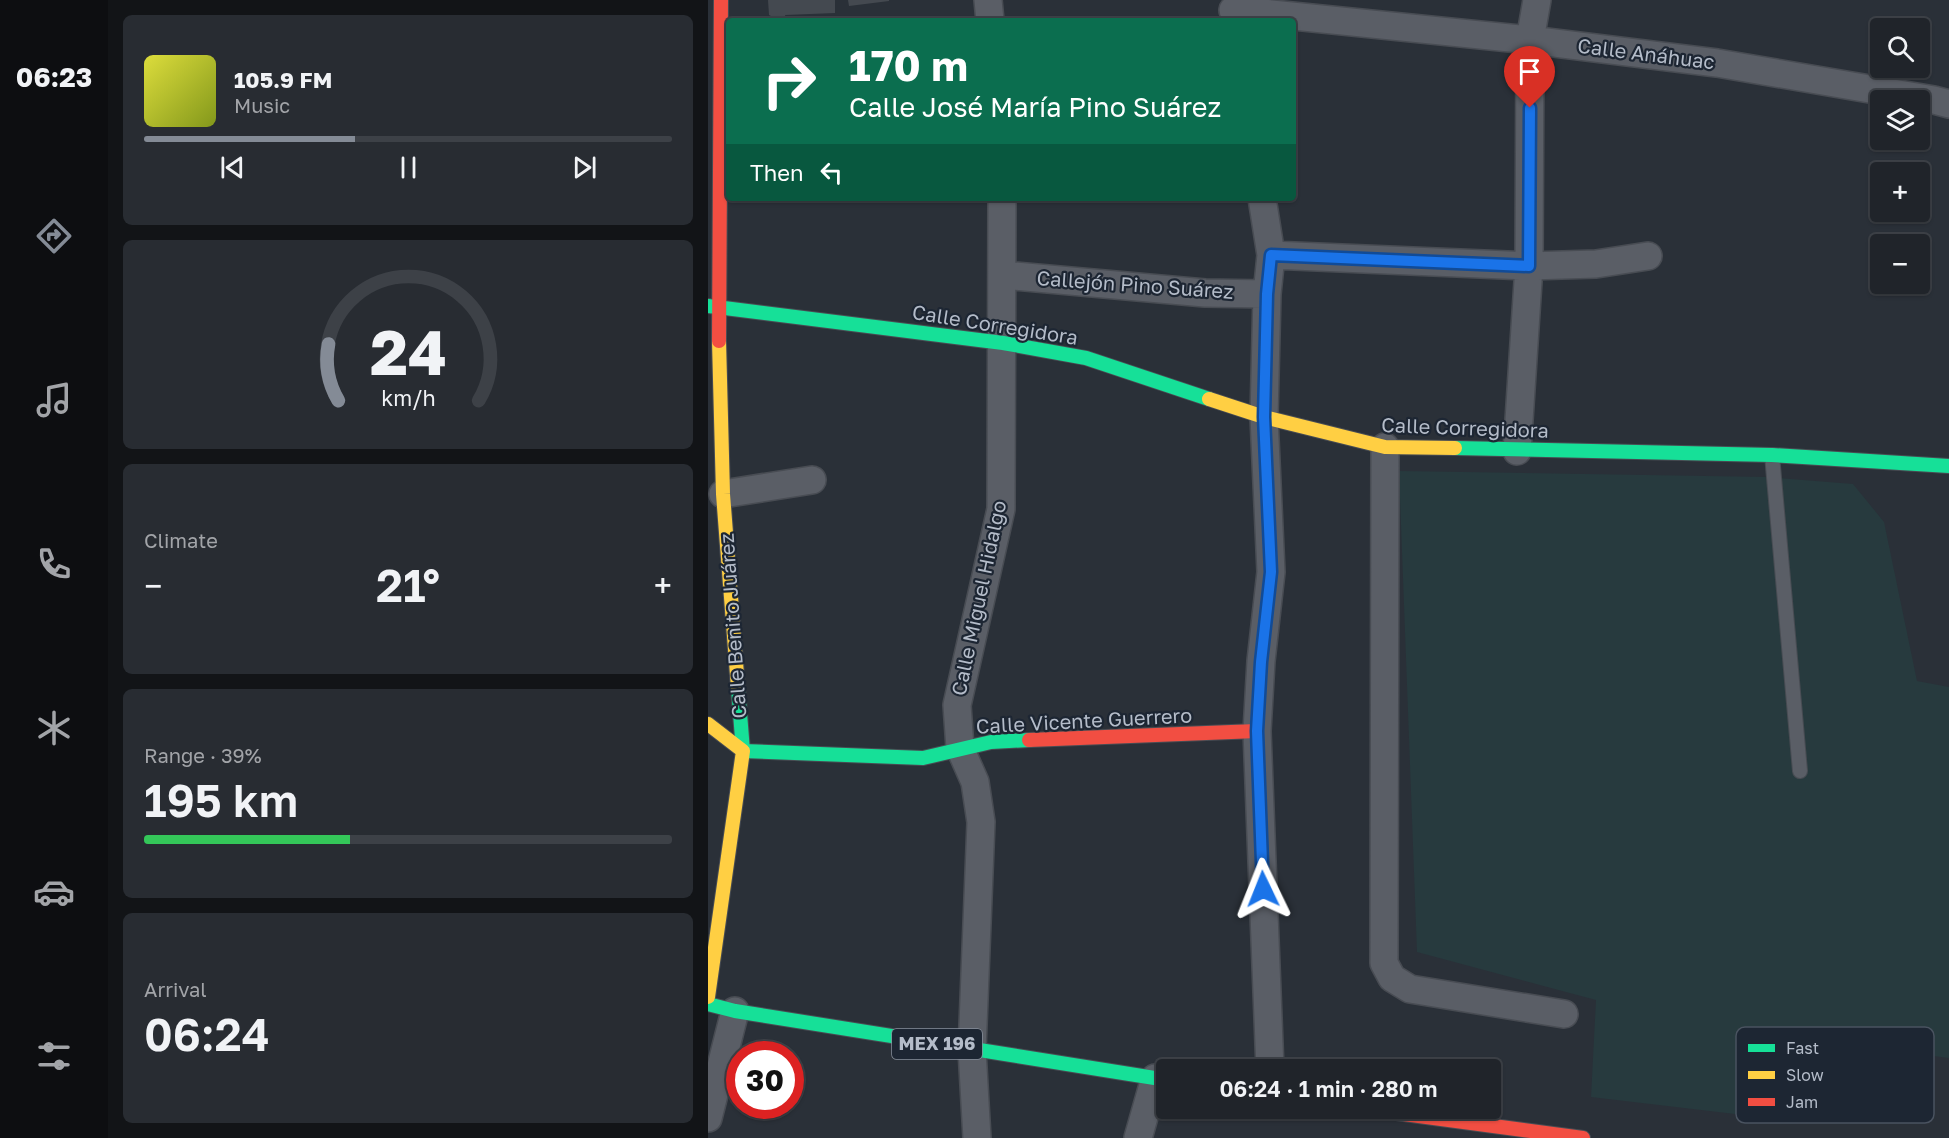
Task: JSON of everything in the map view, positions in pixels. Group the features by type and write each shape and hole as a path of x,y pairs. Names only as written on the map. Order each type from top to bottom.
{"street":[{"name":"Calle Benito Juárez","path":"708,997 742,751 723,494 713,306 721,0"},
{"path":"988,0 990,18"},
{"path":"1516,451 1529,266 1530,40 1537,0"},
{"name":"Calle Anáhuac","path":"1233,10 1530,40 1717,63 1949,104"},
{"name":"Calle Miguel Hidalgo","path":"977,1138 972,1050 981,822 975,782 960,748 957,705 1001,509 1002,201"},
{"path":"1262,201 1271,255 1267,294 1264,417 1271,572 1261,662 1257,731 1270,1059"},
{"path":"1271,255 1529,266 1596,264 1648,256"},
{"name":"Callejón Pino Suárez","path":"1003,275 1205,293 1267,294"},
{"name":"Calle Corregidora","path":"713,306 1003,343 1086,358 1264,417 1385,447 1772,455 1949,466"},
{"path":"1385,447 1384,963 1392,978 1410,988 1564,1014"},
{"path":"723,494 812,480"},
{"path":"708,724 742,751"},
{"name":"Calle Vicente Guerrero","path":"742,751 923,758 991,742 1257,731"},
{"name":"MEX 196","path":"708,1004 735,1011 1156,1078"},
{"path":"708,1118 735,1011"},
{"path":"1138,1138 1156,1092"},
{"path":"1398,1119 1434,1129 1583,1138"}],"lane":[{"path":"1772,455 1800,771"}],"green space":[{"path":"1399,471 1767,477 1853,484 1884,522 1917,681 1949,687 1949,1058 1934,1056 1934,1027 1736,1027 1736,1114 1591,1097 1596,1000 1417,952"}],"building":[{"path":"768,0 835,0 835,13 765,18 771,15 769,15"},
{"path":"848,0 889,0 889,1 849,6"}],"traffic: fast":[{"path":"708,306 1003,343 1086,358 1209,399"},
{"path":"1455,448 1772,455 1949,466"},
{"path":"738,688 743,751 923,758 991,742 1029,740"},
{"path":"708,1004 735,1011 1156,1078"}],"traffic: slow":[{"path":"719,341 723,494 738,688"},
{"path":"1209,399 1264,417 1385,447 1455,448"},
{"path":"708,724 743,751 708,997"}],"traffic: jam":[{"path":"719,341 721,0"},
{"path":"1029,740 1257,731"},
{"path":"1441,1119 1583,1138"}],"route":[{"path":"1263,889 1257,731 1261,662 1271,572 1264,417 1267,294 1271,255 1529,266 1530,108"}]}
